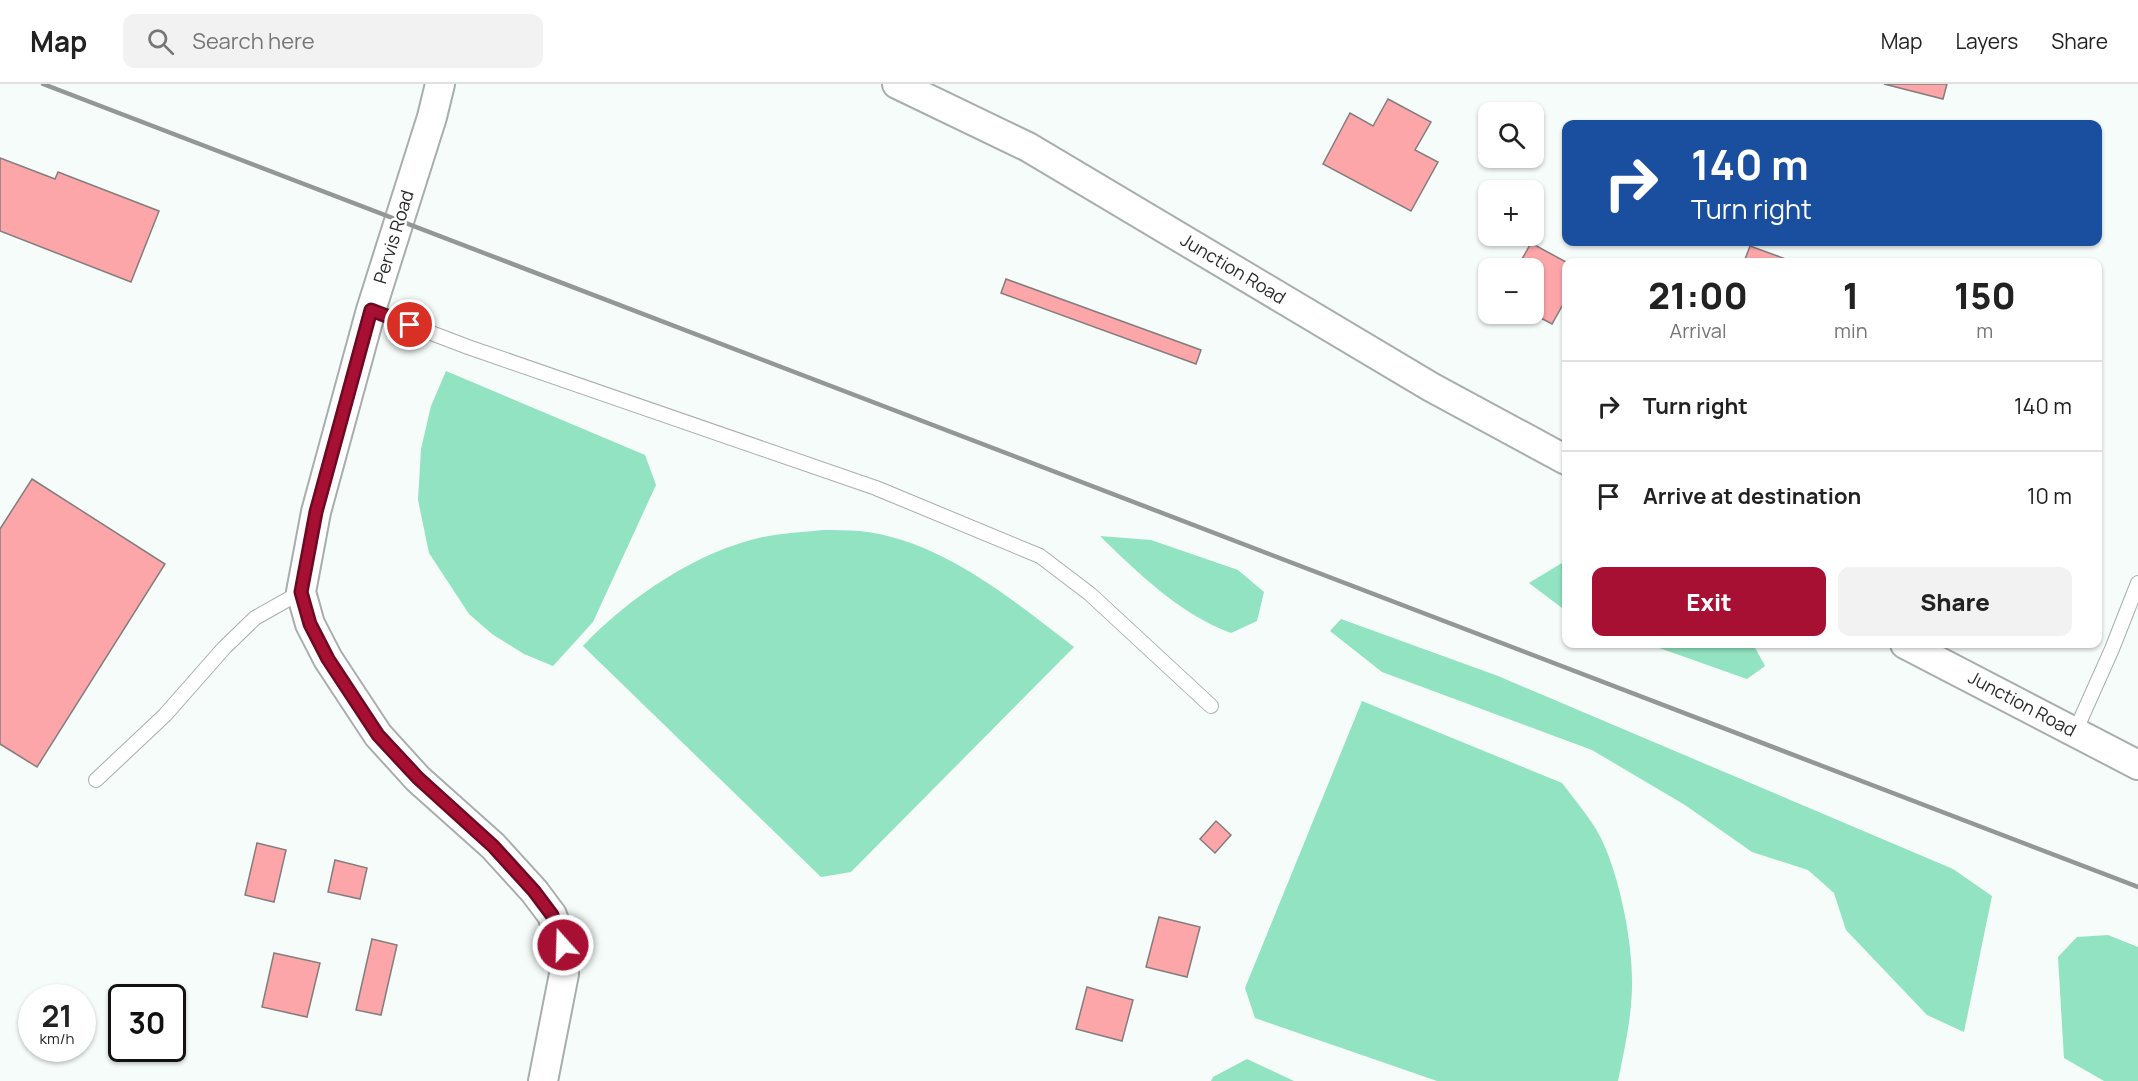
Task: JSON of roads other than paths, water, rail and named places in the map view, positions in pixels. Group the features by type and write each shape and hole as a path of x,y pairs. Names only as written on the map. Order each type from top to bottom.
{"street":[{"name":"Pervis Road","path":"440,84 432,117 371,310 316,512 301,592 310,624 328,659 378,735 418,778 493,846 534,891 552,915 563,945 564,974 543,1081"},
{"name":"Junction Road","path":"897,84 1028,147 1431,387 1562,458"},
{"name":"Junction Road","path":"1913,648 2138,765"}],"lane":[{"path":"371,310 468,347 876,488 1040,556 1090,594 1211,706"},
{"path":"2074,732 2112,649 2138,583"},
{"path":"96,780 165,715 224,648 255,618 301,592"}],"railway":[{"path":"43,84 2138,887"}]}
